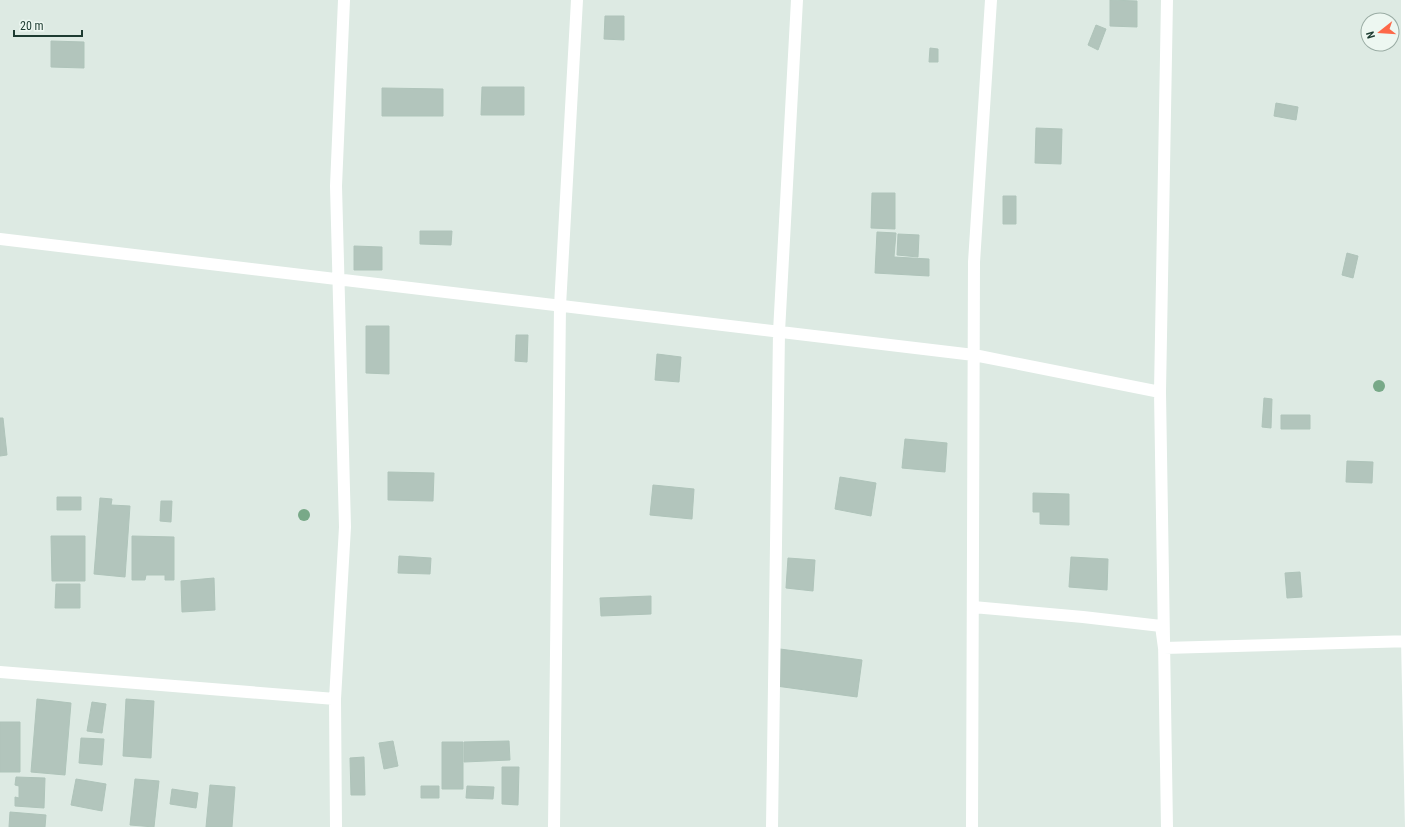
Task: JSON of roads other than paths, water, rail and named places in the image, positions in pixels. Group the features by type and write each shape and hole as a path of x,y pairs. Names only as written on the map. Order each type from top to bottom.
{"street":[{"path":"336,827 335,699 346,527 336,186 344,0"},
{"path":"554,827 560,306 577,0"},
{"path":"772,827 779,332 797,0"},
{"path":"972,827 974,262 991,0"},
{"path":"1167,0 1160,392 1167,827"},
{"path":"1407,0 1409,641 1412,827"},
{"path":"0,239 974,355 1160,392"},
{"path":"973,607 1161,626 1164,648"},
{"path":"1164,648 1409,641"},
{"path":"0,672 335,699"}]}
